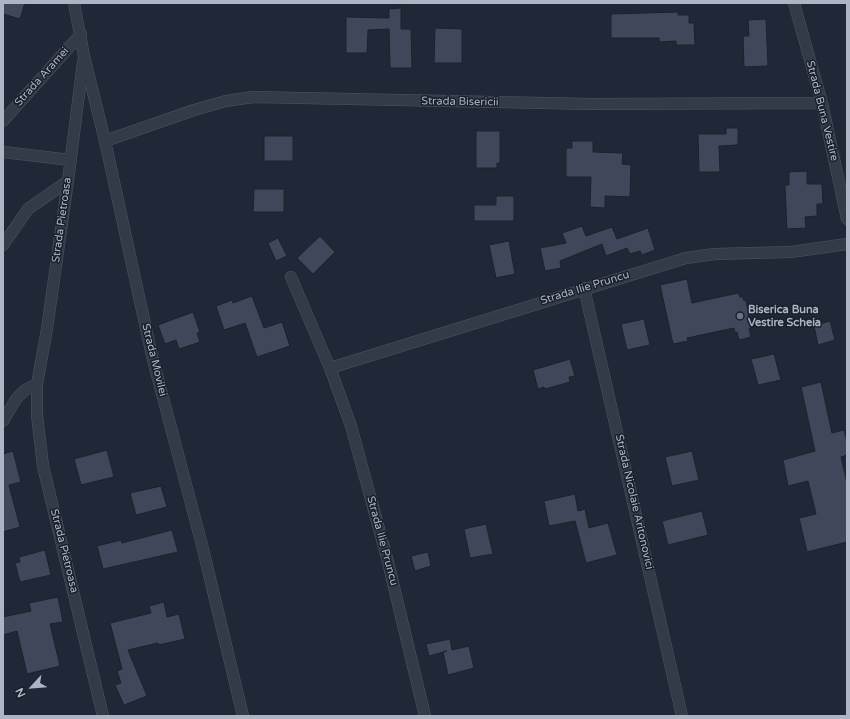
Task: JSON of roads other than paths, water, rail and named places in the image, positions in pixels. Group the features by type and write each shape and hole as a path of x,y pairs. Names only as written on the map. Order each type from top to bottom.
{"street":[{"name":"Strada Movilei","path":"74,3 84,56 105,141 152,356 200,538 243,716"},
{"name":"Strada Buna Vestire","path":"794,3 822,103 847,219"},
{"name":"Strada Aramei","path":"3,121 81,34"},
{"name":"Strada Pietroasa","path":"84,56 47,329 37,384 37,415 43,466 103,716"},
{"name":"Strada Bisericii","path":"105,141 194,110 226,101 253,97 366,101 592,104 822,103"},
{"path":"3,152 71,160"},
{"path":"3,245 28,209 68,180"},
{"name":"Strada Ilie Pruncu","path":"330,368 584,288 700,255 791,252 847,244"},
{"name":"Strada Ilie Pruncu","path":"292,277 330,368 351,426 387,558 425,716"},
{"name":"Strada Nicolaie Aritonovici","path":"584,288 682,716"},
{"path":"3,421 16,398 25,390 37,384"}],"place":[{"name":"Biserica Buna Vestire Scheia","path":"740,316"}]}
